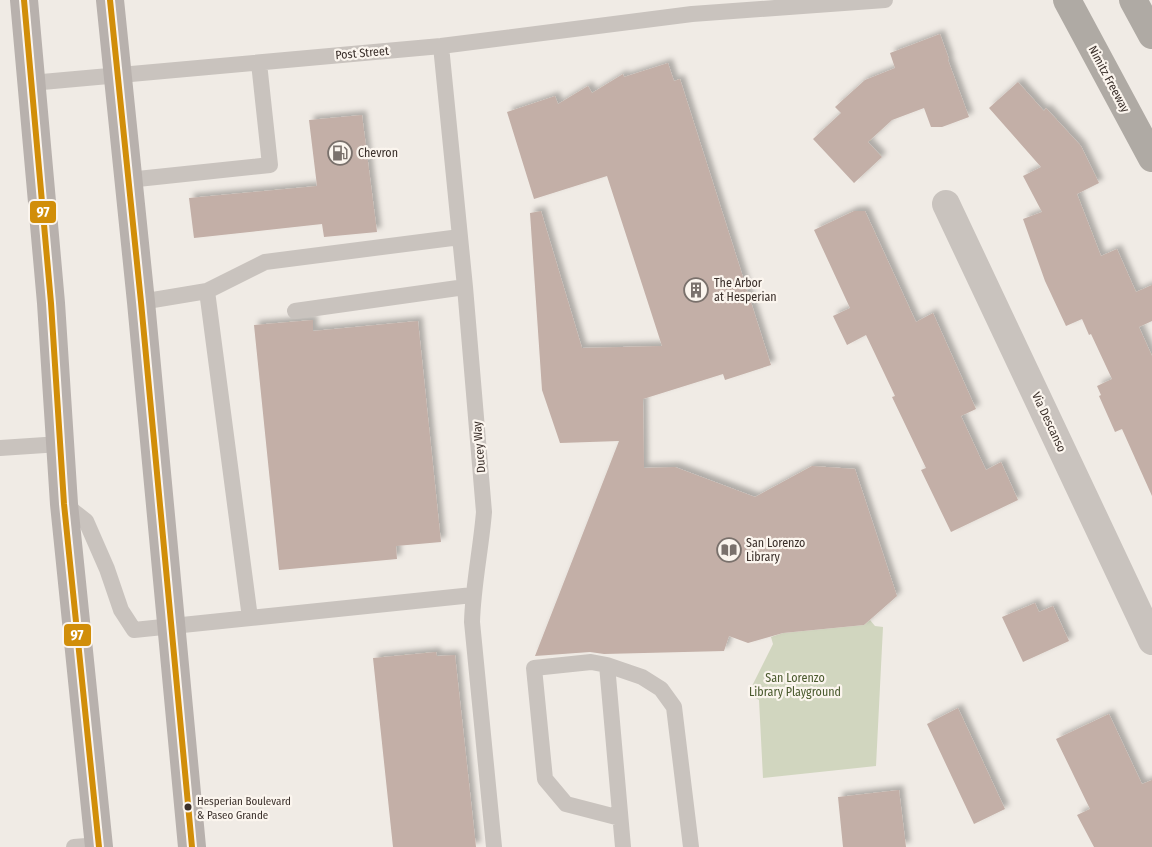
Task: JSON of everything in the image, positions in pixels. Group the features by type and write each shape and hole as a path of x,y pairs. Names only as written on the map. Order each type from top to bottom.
{"highway":[{"name":"Nimitz Freeway","path":"1067,0 1152,158"},
{"path":"1133,0 1152,35"}],"main road":[{"path":"24,0 51,303 64,504 91,846"},
{"path":"110,0 141,302 192,847"}],"street":[{"name":"Via Descanso","path":"946,204 1152,641"}],"lane":[{"name":"Post Street","path":"32,83 441,46 692,14 884,0"},
{"name":"Ducey Way","path":"441,46 465,287 484,512 473,594 472,622 494,847"},
{"path":"128,180 270,165 259,62"},
{"path":"141,302 207,291 265,262 460,238"},
{"path":"295,311 465,287"},
{"path":"207,291 250,618"},
{"path":"0,448 60,444"},
{"path":"64,504 86,521 107,569 121,610 134,630 473,594"},
{"path":"620,818 566,804 545,779 534,668 591,662 608,665 642,677 661,689 674,707 691,847"},
{"path":"608,665 623,847"}],"green space":[{"name":"San Lorenzo Library Playground","path":"870,620 875,626 883,627 876,766 763,778 759,700 748,694 773,644 771,637 783,633 864,625"}],"building":[{"path":"940,34 969,117 942,127 931,127 924,108 892,120 868,142 882,157 854,183 813,139 841,113 835,107 865,80 895,68 890,53"},
{"path":"668,63 674,81 680,79 771,365 725,380 723,374 643,399 644,468 675,467 755,497 812,466 855,469 897,596 864,625 783,633 748,643 729,636 724,651 604,654 590,652 535,656 619,441 560,443 542,390 530,213 541,211 582,348 662,346 607,176 534,199 507,112 555,96 558,104 588,86 592,93 623,74 624,77"},
{"path":"1018,82 1044,111 1046,108 1081,146 1099,183 1077,194 1101,256 1117,249 1136,292 1152,285 1152,321 1139,327 1152,356 1152,496 1122,429 1115,432 1099,396 1101,395 1097,386 1112,379 1082,319 1066,326 1045,281 1023,219 1042,212 1023,176 1041,167 989,108"},
{"name":"Chevron","path":"362,115 377,232 324,237 322,224 194,238 189,198 317,186 309,120"},
{"path":"854,211 865,211 916,322 933,313 976,409 961,416 986,470 1001,462 1018,500 951,532 921,470 926,468 892,397 895,396 866,335 847,345 833,316 850,308 814,230"},
{"path":"313,320 313,331 418,321 441,542 396,546 397,559 279,570 254,325"},
{"path":"1035,603 1039,612 1053,606 1069,641 1023,662 1002,617"},
{"path":"436,652 437,656 455,655 476,847 393,847 373,658"},
{"path":"958,708 1005,809 974,824 927,724"},
{"path":"1109,714 1142,784 1152,780 1152,847 1094,847 1077,815 1090,809 1056,739"},
{"path":"899,790 906,847 843,847 838,797"}],"transit line":[{"name":"97","path":"24,0 51,303 64,504 99,847"},
{"name":"97","path":"110,0 141,302 192,847"}],"place":[{"name":"Chevron","path":"340,153"},
{"name":"The Arbor at Hesperian","path":"696,290"},
{"name":"San Lorenzo Library","path":"729,550"},
{"name":"Hesperian Boulevard & Paseo Grande","path":"188,807"}]}
